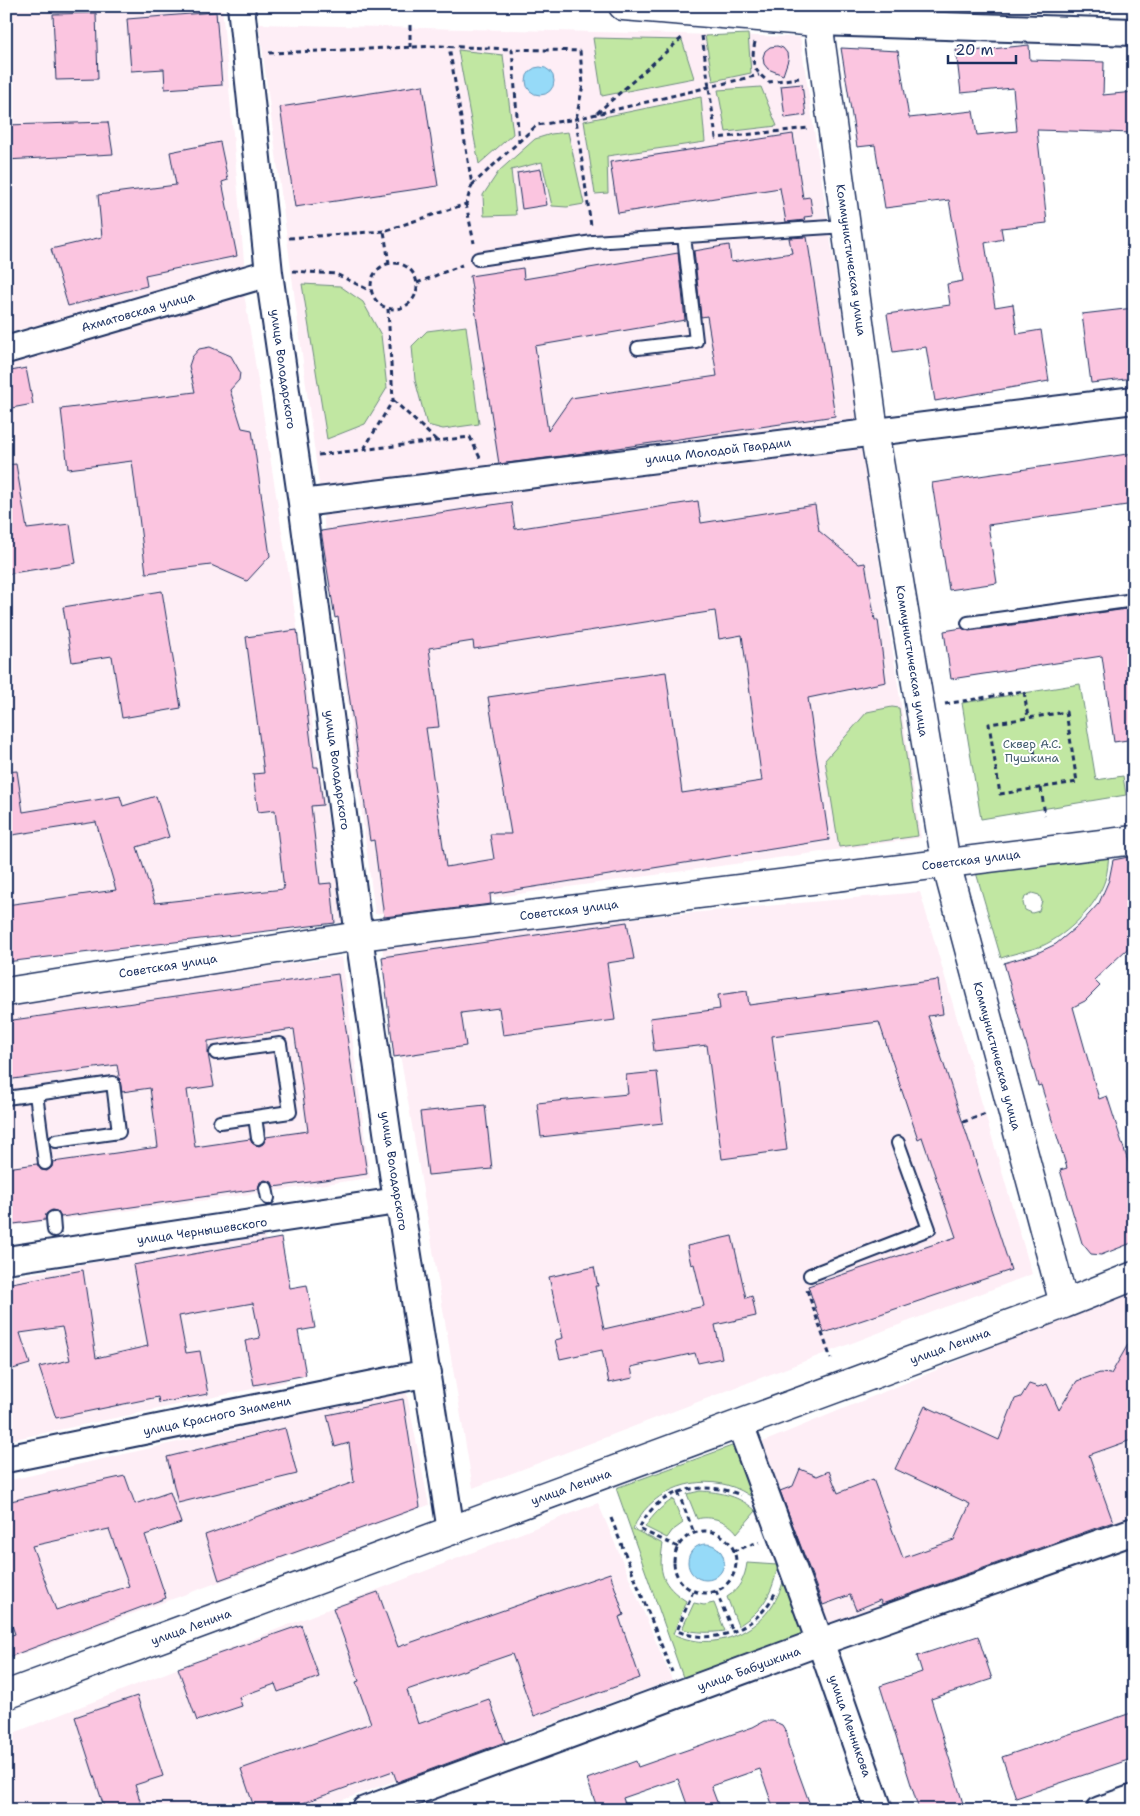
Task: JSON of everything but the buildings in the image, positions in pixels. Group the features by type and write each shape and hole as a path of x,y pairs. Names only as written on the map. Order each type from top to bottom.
{"main road":[{"path":"622,6 817,14"},
{"name":"Коммунистическая улица","path":"817,14 874,431 946,863 1064,1304"},
{"name":"Советская улица","path":"6,992 359,936 1134,840"},
{"name":"улица Ленина","path":"6,1695 1064,1304 1134,1276"}],"street":[{"name":"улица Володарского","path":"241,6 281,272 302,503 359,936 397,1201 402,1217 428,1373 451,1531"},
{"path":"817,14 1134,32"},
{"name":"Ахматовская улица","path":"6,350 281,272"},
{"name":"улица Молодой Гвардии","path":"302,503 1134,400"},
{"name":"улица Чернышевского","path":"6,1260 397,1201"},
{"name":"улица Красного Знамени","path":"6,1459 428,1373"},
{"name":"улица Мечникова","path":"744,1435 879,1810"},
{"name":"улица Бабушкина","path":"366,1810 820,1642 1134,1531"},
{"path":"1100,1810 1134,1798"}],"lane":[{"path":"478,259 593,242 846,226"},
{"path":"638,348 696,341 684,236"},
{"path":"968,623 1134,600"},
{"path":"216,1053 280,1044 290,1112 220,1122"},
{"path":"6,1098 113,1084 119,1132 56,1141"},
{"path":"36,1094 45,1163"},
{"path":"255,1117 258,1138"},
{"path":"810,1275 929,1229 898,1143"}],"path":[{"path":"410,25 410,47"},
{"path":"701,30 716,138 810,128"},
{"path":"596,114 690,31"},
{"path":"762,36 755,42 752,61 759,75 769,82 799,78"},
{"path":"417,284 478,259 466,204 472,186 450,46"},
{"path":"268,53 450,46 580,51 583,85 576,119 593,242"},
{"path":"512,49 519,143"},
{"path":"472,186 537,125 576,119 759,75"},
{"path":"289,238 384,231 466,204"},
{"path":"384,231 388,264"},
{"path":"388,264 404,266 410,270 417,284 416,291 409,303 403,308 388,309 376,301 372,291 372,280 376,272 388,264"},
{"path":"281,272 336,274 372,291"},
{"path":"364,449 393,400 388,309"},
{"path":"393,400 436,440"},
{"path":"315,455 470,437"},
{"path":"941,705 1024,691 1028,718"},
{"path":"1066,712 1077,782 1040,788 1000,794 989,724 1066,712"},
{"path":"1034,750 1036,763"},
{"path":"1040,788 1045,815"},
{"path":"963,1122 986,1114"},
{"path":"810,1275 804,1282 831,1359"},
{"path":"678,1547 638,1528 648,1513 658,1503 678,1492 699,1487 714,1487 728,1490 747,1499"},
{"path":"678,1492 694,1533"},
{"path":"611,1518 681,1694"},
{"path":"700,1531 719,1534 733,1548 736,1557 734,1572 725,1586 716,1591 706,1593 694,1591 686,1587 679,1579 675,1569 674,1558 678,1547 682,1541 700,1531"},
{"path":"694,1591 678,1631 696,1637 711,1637 733,1632 753,1621 764,1610 778,1584"},
{"path":"716,1591 733,1632"}],"shaded area":[{"path":"6,6 222,6 245,273 6,333"},
{"path":"259,24 800,37 921,838 375,914"},
{"path":"244,293 344,922 6,961 6,365"},
{"path":"920,892 1032,1274 473,1488 381,941"},
{"path":"342,957 370,1178 6,1227 6,1001"},
{"path":"264,1233 286,1382 6,1441 6,1278"},
{"path":"1134,1288 1134,1516 828,1628 763,1442"},
{"path":"406,1390 429,1505 6,1660 6,1481"},
{"path":"598,1503 672,1680 315,1810 6,1810 6,1736"}],"green space":[{"path":"748,34 751,73 713,81 705,36"},
{"path":"593,38 682,40 694,78 602,96"},
{"path":"458,50 503,55 513,134 479,164"},
{"path":"761,87 777,126 726,132 718,90"},
{"path":"701,97 705,142 607,156 608,193 595,194 584,121"},
{"path":"568,132 584,204 567,207 552,206 542,162 511,170 516,215 484,216 483,195 499,171 535,139 551,134"},
{"path":"302,284 340,286 363,302 381,335 387,388 365,424 327,439"},
{"path":"466,326 479,424 443,429 427,425 415,380 412,346 427,331"},
{"name":"Сквер А.С. Пушкина","path":"1080,684 1096,780 1123,776 1126,795 981,819 962,703"},
{"path":"892,707 899,708 918,836 839,847 825,760 867,712"},
{"path":"1109,853 1107,873 1101,890 1080,919 1061,935 1042,946 1001,958 975,869","holes":["1032,893 1039,895 1042,901 1039,911 1032,913 1025,910 1023,903 1025,897"]},
{"path":"740,1443 755,1499 727,1485 699,1483 685,1485 660,1497 649,1506 640,1516 633,1529 663,1544 661,1563 664,1577 667,1584 686,1601 673,1634 691,1640 708,1641 725,1639 742,1633 768,1611 778,1595 784,1578 812,1639 685,1683 616,1488"},
{"path":"700,1491 715,1492 737,1498 756,1511 737,1533 729,1525 719,1520 697,1519 687,1494"},
{"path":"673,1499 683,1523 672,1531 667,1538 645,1527 657,1512"},
{"path":"747,1563 777,1565 777,1569 769,1595 753,1615 738,1626 727,1597 741,1582"},
{"path":"694,1603 704,1605 714,1603 725,1631 704,1632 682,1629"}],"water":[{"path":"540,67 550,71 554,81 550,91 540,95 530,91 526,81 530,71"},
{"path":"706,1544 719,1549 724,1562 719,1575 706,1580 693,1575 688,1562 693,1549"}]}
